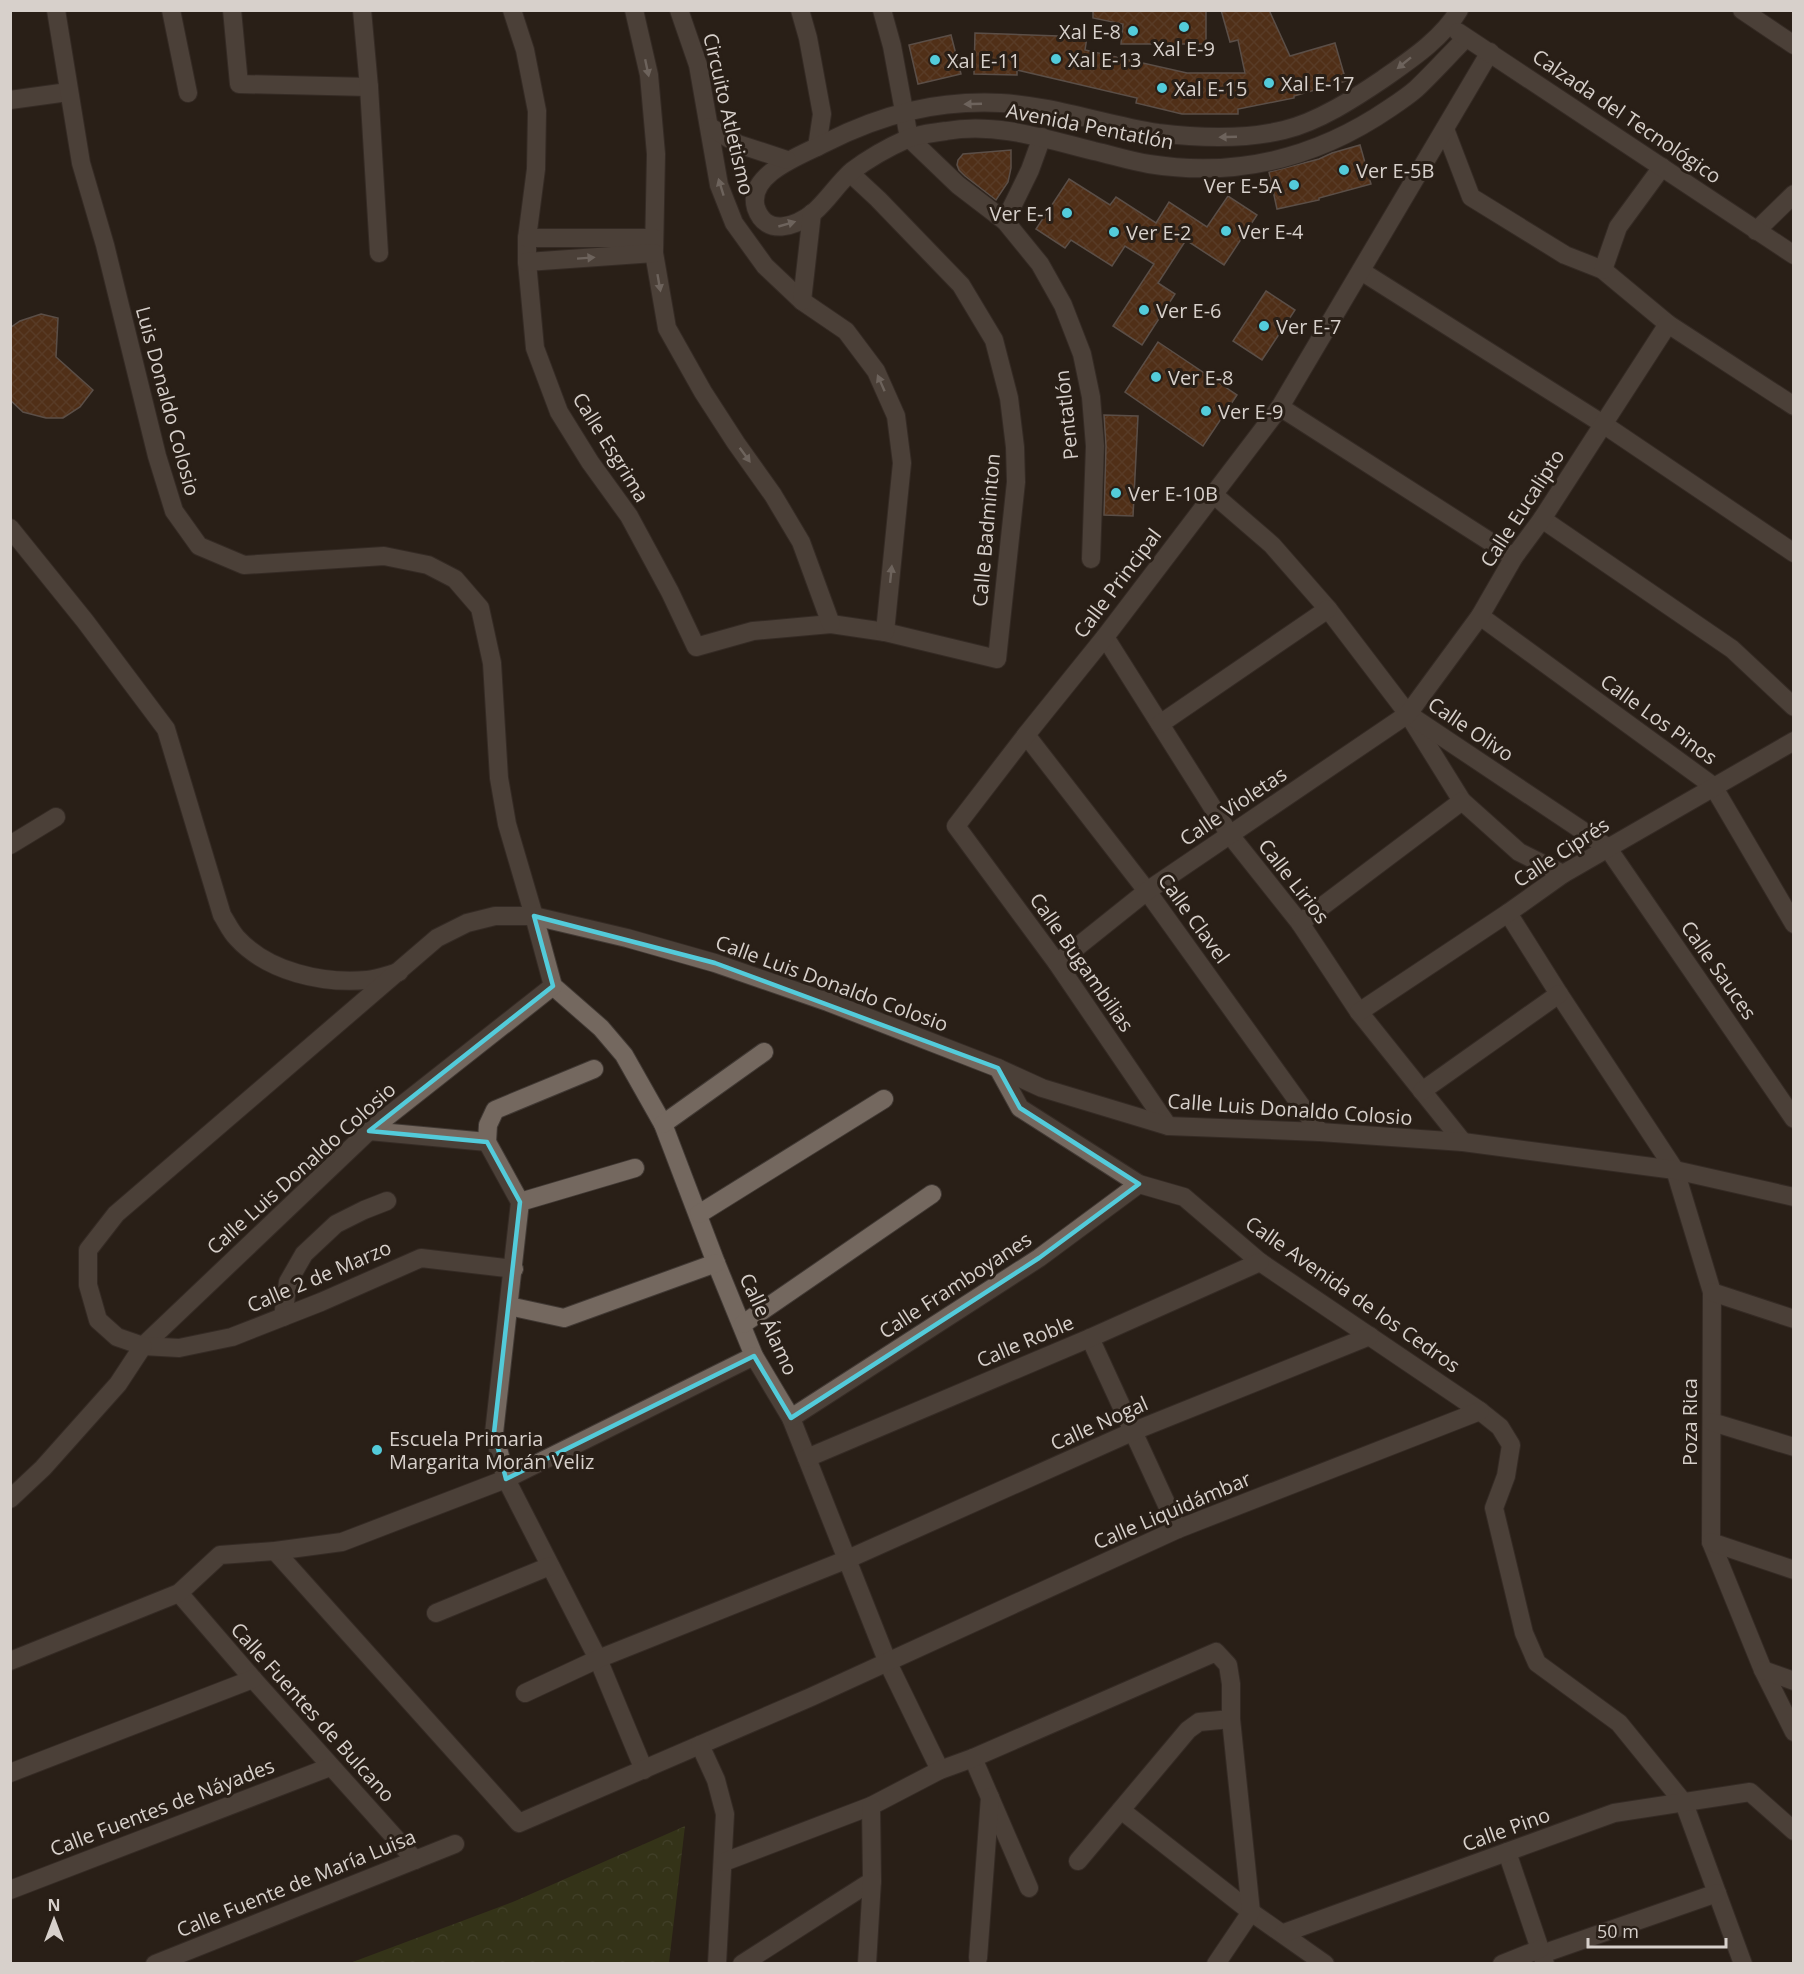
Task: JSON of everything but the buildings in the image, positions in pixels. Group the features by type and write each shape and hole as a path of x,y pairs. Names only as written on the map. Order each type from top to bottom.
{"street":[{"name":"Luis Donaldo Colosio","path":"56,10 81,163 105,245 157,456 174,511 199,546 244,565 384,556 428,566 455,579 480,608 492,663 498,778 507,824 534,916"},
{"path":"171,10 188,93"},
{"path":"232,10 239,84 369,87"},
{"path":"362,10 379,253"},
{"name":"Calle Esgrima","path":"512,10 525,50 537,111 536,169 527,237 535,348 559,412 590,462 629,516 670,592 696,647 753,631 831,624"},
{"path":"634,10 649,75 656,154 654,245 667,328 703,392 773,495 801,542 831,624 885,632"},
{"name":"Circuito Atletismo","path":"680,10 698,64 719,185 734,223 765,266 802,301 846,331 876,371 896,416 902,463 885,632"},
{"path":"800,10 822,114 817,147"},
{"path":"882,10 892,46 909,138"},
{"path":"1742,10 1794,45"},
{"name":"Avenida Pentatlón","path":"1454,18 1401,67 1346,104 1287,130 1227,138 1156,132 1076,114 1002,103 941,106 904,111 846,132 787,160 759,183 754,198 757,211 768,225 786,227 812,213 850,173 909,138 961,128 1000,130 1042,137 1149,164 1208,168 1258,164 1317,149 1363,126 1414,91 1466,38"},
{"name":"Calzada del Tecnológico","path":"1454,18 1466,38 1794,255"},
{"name":"Calle Principal","path":"956,826 1105,637 1280,407 1490,52"},
{"path":"10,100 68,92"},
{"path":"822,114 846,132"},
{"path":"710,127 738,144 787,160"},
{"path":"1445,129 1472,197 1565,255 1603,270 1668,324 1794,406"},
{"path":"1005,221 1030,170 1042,137"},
{"name":"Pentatlón","path":"909,138 958,185 1005,221 1040,264 1063,305 1082,354 1091,397 1095,446 1091,559"},
{"path":"1603,270 1618,227 1662,166"},
{"name":"Calle Badminton","path":"850,173 961,285 994,340 1008,398 1016,447 1016,482 997,659 885,632"},
{"path":"1756,231 1794,194"},
{"path":"802,301 812,213"},
{"path":"527,237 654,245"},
{"path":"527,262 654,245"},
{"path":"1361,271 1603,424 1794,553"},
{"name":"Calle Eucalipto","path":"1408,714 1480,616 1514,557 1542,519 1668,324"},
{"path":"1280,407 1514,557"},
{"path":"1213,494 1272,545 1328,609 1408,714"},
{"path":"1542,519 1732,649 1794,707"},
{"path":"10,528 85,621 166,729 222,915 237,939 266,962 296,973 334,980 368,980 399,972"},
{"path":"1160,724 1328,609"},
{"name":"Calle Los Pinos","path":"1480,616 1713,786 1794,924"},
{"name":"Calle Lirios","path":"1105,637 1230,835 1300,923 1359,1012 1463,1142"},
{"name":"Calle Olivo","path":"1408,714 1462,801 1518,852 1563,874"},
{"name":"Calle Olivo","path":"1408,714 1607,848"},
{"name":"Calle Violetas","path":"1057,963 1147,891 1408,714"},
{"name":"Calle Clavel","path":"1026,735 1147,891 1320,1132"},
{"name":"Calle Ciprés","path":"1359,1012 1563,874 1794,741"},
{"path":"1300,923 1462,801"},
{"path":"10,845 56,817"},
{"name":"Calle Bugambilias","path":"956,826 1057,963 1168,1126"},
{"name":"Calle Sauces","path":"1607,848 1794,1119"},
{"name":"Poza Rica","path":"1508,913 1675,1170 1712,1292 1711,1542 1763,1670 1794,1732"},
{"name":"Calle Luis Donaldo Colosio","path":"399,972 437,938 467,923 495,916 534,916 715,963 828,1002 998,1068 1042,1088 1168,1126 1320,1132 1463,1142 1675,1170 1790,1194"},
{"path":"534,916 553,986"},
{"name":"Calle 2 de Marzo","path":"399,972 116,1214 88,1250 88,1285 98,1320 117,1337 143,1346 179,1348 232,1337 421,1258 514,1269"},
{"name":"Calle Luis Donaldo Colosio","path":"10,1499 43,1467 118,1384 143,1346 369,1131 553,986"},
{"name":"Calle Álamo","path":"553,986 601,1028 624,1054 663,1124 754,1356 791,1418 888,1663 940,1770"},
{"path":"1422,1091 1559,994"},
{"path":"663,1124 764,1052"},
{"name":"Calle Avenida de los Cedros","path":"998,1068 1020,1108 1139,1184 1184,1197 1260,1262 1480,1411 1500,1427 1511,1445 1506,1476 1494,1508 1524,1633 1537,1663 1619,1723 1684,1803"},
{"path":"594,1069 495,1110 488,1125 487,1142 520,1202 494,1433 506,1479 598,1659 644,1770"},
{"path":"699,1214 884,1099"},
{"path":"369,1131 487,1142"},
{"path":"520,1202 635,1168"},
{"name":"Calle Framboyanes","path":"791,1418 1039,1258 1139,1184"},
{"path":"742,1324 932,1194"},
{"path":"283,1317 288,1282 304,1254 336,1224 387,1201"},
{"name":"Calle Roble","path":"807,1458 1090,1338 1260,1262"},
{"path":"509,1306 564,1318 716,1263"},
{"path":"1712,1292 1794,1319"},
{"name":"Calle Nogal","path":"525,1693 598,1659 848,1559 1134,1431 1370,1336"},
{"path":"1090,1338 1178,1529"},
{"path":"10,1661 178,1593 220,1555 275,1551 342,1542 506,1479 754,1356"},
{"name":"Calle Liquidámbar","path":"275,1551 519,1823 888,1663 1178,1529 1480,1411"},
{"path":"1712,1422 1794,1446"},
{"path":"1711,1542 1794,1570"},
{"path":"436,1613 550,1566"},
{"name":"Calle Fuentes de Bulcano","path":"178,1593 330,1767 415,1860"},
{"path":"724,1862 871,1806 940,1770 973,1758 1216,1652 1228,1665 1231,1684 1232,1719 1251,1911 1216,1964"},
{"path":"1763,1670 1794,1681"},
{"path":"10,1773 253,1679"},
{"path":"1078,1861 1188,1730 1199,1722 1232,1719"},
{"path":"699,1745 716,1780 725,1814 717,1964"},
{"path":"973,1758 1029,1888"},
{"name":"Calle Fuentes de Náyades","path":"10,1890 330,1767"},
{"name":"Calle Pino","path":"1284,1933 1614,1814 1750,1792 1794,1831"},
{"path":"978,1958 990,1797"},
{"path":"1684,1803 1743,1964"},
{"path":"867,1964 873,1881 871,1806"},
{"path":"1121,1810 1251,1911 1325,1964"},
{"name":"Calle Fuente de María Luisa","path":"154,1964 455,1844"},
{"path":"1507,1852 1542,1956"},
{"path":"742,1964 873,1881"},
{"path":"1502,1964 1542,1956 1717,1893"}],"highlighted area":[{"path":"534,916 715,963 998,1068 1020,1108 1139,1184 1039,1258 791,1418 754,1356 506,1479 494,1433 520,1202 487,1142 369,1131 553,986"}],"green space":[{"path":"685,1826 669,1963 350,1963 515,1901"}],"place":[{"name":"Xal E-9","path":"1184,27"},
{"name":"Xal E-8","path":"1133,31"},
{"name":"Xal E-13","path":"1056,59"},
{"name":"Xal E-11","path":"935,60"},
{"name":"Xal E-17","path":"1269,83"},
{"name":"Xal E-15","path":"1162,88"},
{"name":"Ver E-5B","path":"1344,170"},
{"name":"Ver E-5A","path":"1294,185"},
{"name":"Ver E-1","path":"1067,213"},
{"name":"Ver E-4","path":"1226,231"},
{"name":"Ver E-2","path":"1114,232"},
{"name":"Ver E-6","path":"1144,310"},
{"name":"Ver E-7","path":"1264,326"},
{"name":"Ver E-8","path":"1156,377"},
{"name":"Ver E-9","path":"1206,411"},
{"name":"Ver E-10B","path":"1116,493"},
{"name":"Escuela Primaria Margarita Morán Veliz","path":"377,1450"}]}
